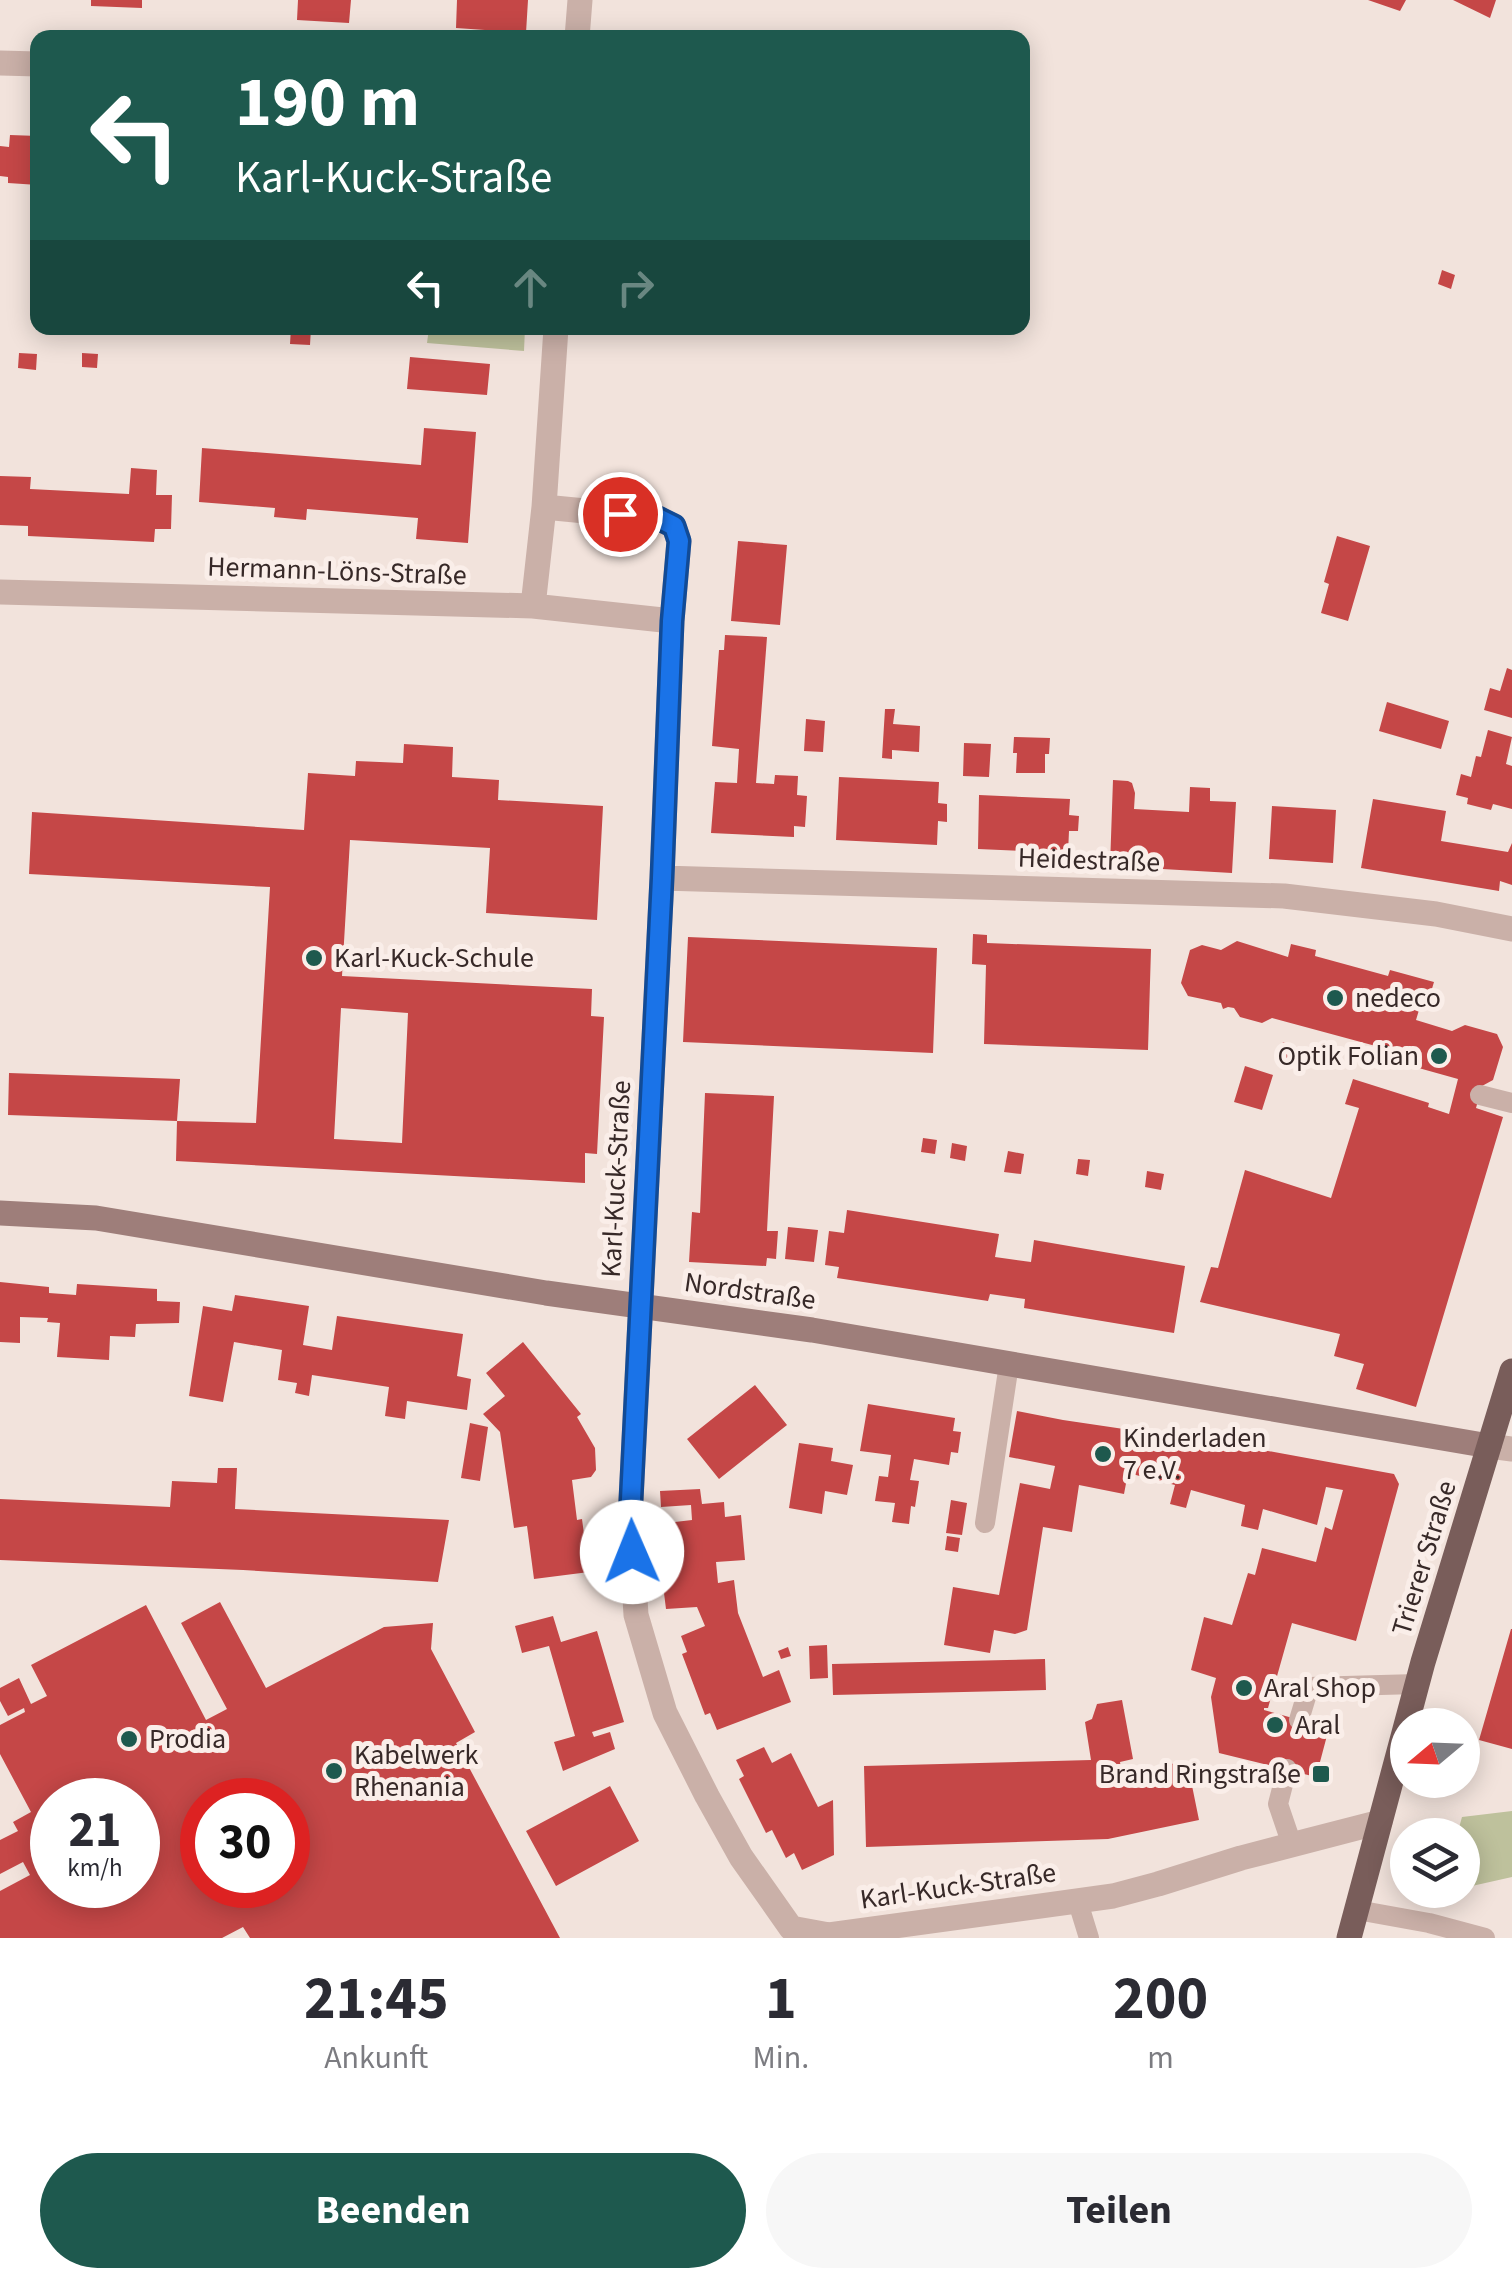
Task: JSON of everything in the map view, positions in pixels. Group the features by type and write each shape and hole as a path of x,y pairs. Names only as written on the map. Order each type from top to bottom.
{"main road":[{"name":"Trierer Straße","path":"1350,1938 1417,1684 1500,1448 1512,1371"}],"street":[{"path":"578,30 580,0"},
{"path":"0,63 30,64"},
{"path":"533,606 556,335"},
{"name":"Karl-Kuck-Straße","path":"544,507 658,518 674,526 679,541 630,1520 636,1615 674,1729 741,1857 787,1933 829,1935 1112,1896 1380,1822"},
{"name":"Hermann-Löns-Straße","path":"0,592 533,606 672,621"},
{"name":"Heidestraße","path":"662,878 1284,896 1436,914 1512,929"},
{"name":"Nordstraße","path":"0,1212 96,1218 546,1293 812,1330 1500,1448"}],"lane":[{"path":"1480,1095 1512,1103"},
{"path":"986,1522 1009,1364"},
{"path":"1299,1720 1308,1687 1417,1684"},
{"path":"1287,1769 1278,1804 1292,1845"},
{"path":"1076,1899 1089,1938"},
{"path":"1357,1910 1485,1938"}],"green space":[{"path":"428,335 525,335 524,351 427,343"},
{"path":"1512,1811 1512,1877 1480,1884 1480,1818 1462,1817"}],"building":[{"path":"91,0 142,0 142,8 91,6"},
{"path":"298,0 351,0 349,23 297,20"},
{"path":"457,0 528,0 526,30 456,28"},
{"path":"1368,0 1406,0 1400,11"},
{"path":"1453,0 1496,0 1490,18"},
{"path":"10,135 30,136 30,184 8,183 8,177 0,176 0,146 9,147"},
{"path":"1442,270 1455,275 1451,289 1438,284"},
{"path":"291,335 311,335 310,345 290,344"},
{"path":"19,353 37,354 36,370 18,368"},
{"path":"82,353 98,354 97,368 82,367"},
{"path":"410,357 490,364 487,395 407,389"},
{"path":"424,428 476,432 468,543 416,539 418,518 307,509 306,520 274,517 275,508 199,502 202,448 421,465"},
{"path":"131,468 157,470 156,495 172,495 171,529 155,529 154,542 28,536 28,526 0,525 0,476 31,477 30,489 129,494"},
{"path":"1337,536 1370,546 1348,621 1321,613 1329,584 1324,582"},
{"path":"738,541 787,545 780,625 731,621"},
{"path":"725,635 767,637 756,783 774,784 775,775 798,776 797,795 807,796 805,827 794,826 794,837 711,833 715,782 737,783 739,749 712,746 719,650 724,650"},
{"path":"1507,668 1512,670 1512,718 1484,710 1490,688 1500,691"},
{"path":"1387,702 1449,721 1441,749 1379,731"},
{"path":"885,709 895,709 893,724 920,726 919,752 892,750 892,759 882,758"},
{"path":"806,719 825,721 823,752 804,751"},
{"path":"1488,730 1512,737 1506,764 1512,766 1512,809 1493,804 1491,810 1467,804 1468,798 1456,795 1461,774 1471,777 1476,756 1481,757"},
{"path":"1014,737 1050,738 1045,773 1016,773"},
{"path":"964,743 991,744 989,777 963,776"},
{"path":"404,744 453,747 452,777 499,780 498,800 603,806 597,920 486,913 490,848 350,840 342,976 592,989 591,1016 604,1017 597,1154 585,1153 585,1183 176,1161 177,1121 256,1123 270,887 29,874 32,812 304,830 308,773 355,776 356,761 403,763","holes":["341,1008 408,1013 402,1143 334,1139"]},
{"path":"839,777 939,782 938,803 947,804 947,822 938,821 937,845 836,840"},
{"path":"1113,780 1132,783 1134,809 1189,812 1190,787 1210,788 1210,801 1236,802 1232,873 1110,866"},
{"path":"979,795 1070,799 1069,815 1079,816 1078,831 1069,831 1068,853 978,849"},
{"path":"1373,799 1446,811 1441,841 1508,852 1512,843 1512,885 1500,881 1499,891 1361,868"},
{"path":"1272,806 1336,810 1333,863 1269,859"},
{"path":"973,934 987,935 987,943 1151,949 1148,1050 984,1044 986,965 972,964"},
{"path":"688,937 937,948 933,1053 683,1042"},
{"path":"1237,941 1288,957 1291,944 1316,950 1315,956 1388,976 1390,970 1434,982 1428,1002 1422,1000 1416,1020 1452,1031 1465,1025 1497,1034 1503,1047 1493,1080 1482,1086 1476,1108 1503,1117 1416,1407 1356,1389 1364,1364 1334,1356 1340,1334 1200,1302 1211,1267 1218,1268 1245,1170 1331,1198 1359,1108 1345,1104 1353,1079 1429,1103 1428,1107 1449,1114 1458,1079 1390,1060 1383,1048 1272,1018 1262,1023 1240,1017 1234,1008 1223,1009 1221,1003 1188,996 1181,983 1190,950 1202,945 1221,950"},
{"path":"1283,1042 1308,1050 1303,1066 1279,1058"},
{"path":"1245,1066 1273,1075 1262,1110 1234,1102"},
{"path":"9,1073 180,1079 177,1121 8,1115"},
{"path":"705,1093 774,1096 767,1231 778,1231 776,1259 767,1258 766,1266 689,1262 692,1212 700,1213"},
{"path":"923,1138 937,1140 935,1154 921,1152"},
{"path":"952,1143 967,1146 965,1161 950,1158"},
{"path":"1008,1151 1024,1154 1021,1174 1004,1172"},
{"path":"1078,1159 1090,1160 1088,1176 1076,1174"},
{"path":"1147,1171 1164,1174 1161,1190 1145,1187"},
{"path":"847,1210 999,1234 995,1257 1031,1262 1034,1240 1185,1266 1174,1333 1024,1308 1025,1299 990,1294 988,1301 837,1278 839,1267 825,1265 829,1231 844,1233"},
{"path":"788,1227 818,1230 814,1262 785,1259"},
{"path":"0,1282 49,1287 49,1293 76,1295 77,1284 157,1289 157,1301 180,1302 179,1323 136,1324 135,1337 110,1336 109,1360 57,1357 60,1323 47,1322 48,1318 20,1317 20,1343 0,1342"},
{"path":"235,1295 309,1306 303,1345 332,1350 337,1316 463,1334 457,1376 471,1379 467,1410 407,1401 405,1419 385,1416 389,1387 312,1375 309,1396 295,1393 297,1383 278,1380 282,1350 234,1342 223,1402 189,1396 203,1306 232,1311"},
{"path":"523,1342 581,1414 577,1417 595,1448 596,1470 591,1477 572,1480 589,1572 534,1579 527,1526 514,1528 500,1432 483,1414 505,1396 486,1373"},
{"path":"755,1385 787,1425 719,1479 687,1439"},
{"path":"868,1404 955,1418 953,1431 961,1432 958,1453 951,1452 949,1465 914,1459 910,1480 919,1481 909,1524 892,1522 895,1503 875,1501 879,1476 888,1477 891,1455 860,1451"},
{"path":"1017,1411 1394,1474 1399,1484 1356,1641 1292,1623 1268,1708 1264,1708 1329,1728 1316,1777 1219,1753 1211,1697 1216,1678 1191,1670 1204,1617 1232,1625 1248,1573 1255,1575 1262,1548 1316,1562 1325,1527 1332,1530 1343,1490 1326,1487 1317,1525 1263,1509 1258,1530 1241,1526 1245,1505 1191,1490 1186,1508 1170,1504 1175,1485 1128,1473 1124,1494 1079,1485 1072,1532 1043,1527 1027,1630 1015,1634 994,1630 990,1653 944,1645 953,1587 999,1595 1020,1483 1050,1489 1055,1466 1009,1457"},
{"path":"470,1423 488,1427 480,1481 461,1478"},
{"path":"799,1443 833,1448 831,1461 853,1465 847,1495 825,1491 822,1514 789,1508"},
{"path":"218,1468 237,1468 235,1509 449,1520 438,1582 0,1560 0,1499 170,1507 172,1481 217,1483"},
{"path":"700,1489 702,1504 724,1502 725,1517 741,1515 745,1560 716,1562 718,1583 734,1580 738,1613 763,1677 779,1670 791,1702 717,1730 710,1713 705,1715 682,1654 687,1652 681,1636 705,1626 697,1607 666,1609 661,1569 680,1567 675,1522 692,1520 691,1505 661,1507 660,1491"},
{"path":"951,1500 967,1503 962,1535 946,1533"},
{"path":"947,1536 960,1538 958,1552 945,1550"},
{"name":"Kabelwerk Rhenania","path":"220,1602 266,1688 384,1627 433,1623 431,1649 475,1732 456,1743 560,1938 250,1938 243,1927 222,1938 0,1938 0,1891 30,1875 30,1908 160,1908 160,1778 30,1778 30,1810 0,1754 0,1725 25,1712 24,1708 8,1716 0,1701 0,1688 19,1678 31,1704 47,1696 31,1665 146,1605 206,1720 227,1709 181,1623"},
{"path":"553,1616 561,1642 597,1631 624,1722 592,1732 594,1737 610,1732 615,1749 563,1771 554,1742 575,1736 549,1646 522,1653 515,1626"},
{"path":"1512,1629 1512,1749 1480,1740"},
{"path":"827,1645 828,1678 810,1679 809,1646"},
{"path":"788,1647 791,1656 781,1659 778,1651"},
{"path":"1045,1659 1046,1690 833,1695 832,1664"},
{"path":"1122,1700 1133,1759 1120,1762 1123,1781 1168,1772 1166,1765 1187,1761 1199,1820 1108,1839 866,1847 864,1766 1091,1760 1085,1722 1092,1719 1097,1704"},
{"path":"764,1747 772,1763 791,1753 818,1807 833,1800 834,1855 802,1870 794,1853 786,1858 772,1830 766,1833 739,1779 744,1776 736,1760"},
{"path":"610,1786 639,1841 556,1886 526,1831"},
{"name":"Kabelwerk Rhenania","path":"30,1813 30,1875 23,1862 0,1874 0,1840 18,1831 13,1822"}],"place":[{"name":"Karl-Kuck-Schule","path":"314,958"},
{"name":"nedeco","path":"1335,998"},
{"name":"Optik Folian","path":"1439,1056"},
{"name":"Kinderladen 7 e.V.","path":"1103,1454"},
{"name":"Aral Shop","path":"1244,1688"},
{"name":"Aral","path":"1275,1725"},
{"name":"Prodia","path":"129,1739"},
{"name":"Kabelwerk Rhenania","path":"334,1771"},
{"name":"Brand Ringstraße","path":"1321,1774"}],"route":[{"path":"620,514 658,518 674,526 679,541 639,1306 632,1552"}]}
